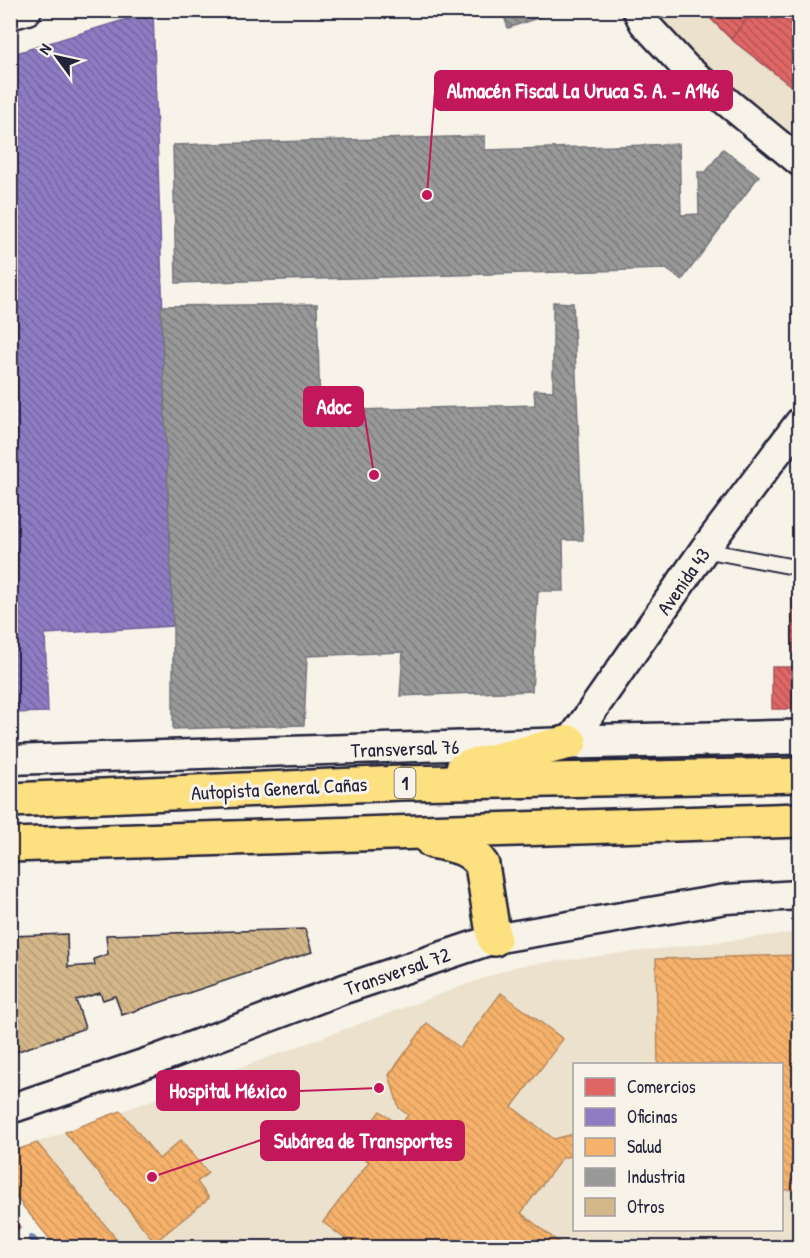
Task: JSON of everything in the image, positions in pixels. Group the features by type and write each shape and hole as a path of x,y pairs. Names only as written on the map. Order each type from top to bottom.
{"highway":[{"path":"401,783 570,742"},
{"name":"Autopista General Cañas","path":"10,800 401,783 800,775"},
{"path":"10,844 800,820"},
{"path":"392,834 453,845 475,855 482,865 494,939"}],"main road":[{"name":"Transversal 76","path":"570,742 800,737"}],"street":[{"path":"10,15 27,10"},
{"path":"637,10 644,23 686,68 800,162"},
{"name":"Avenida 43","path":"570,742 704,550 800,422"},
{"name":"Transversal 76","path":"10,760 570,742"},
{"name":"Transversal 72","path":"10,1109 155,1060 344,988 494,939 726,899 800,895"}],"lane":[{"path":"704,550 800,568"}],"shaded area":[{"path":"645,11 799,11 799,154"},
{"path":"799,932 799,1247 57,1247 11,1152 517,966"}],"building: Comercios":[{"path":"702,10 754,10 731,39"},
{"path":"754,10 800,10 800,93 731,39"},
{"path":"792,594 800,594 800,709 772,709 772,667 793,667"},
{"path":"10,1214 20,1227 10,1235"}],"building: Oficinas":[{"path":"153,11 173,626 45,634 48,712 10,713 10,55"}],"building: Salud":[{"path":"800,955 800,1189 783,1190 783,1063 658,1063 656,959"},
{"path":"501,993 563,1039 512,1107 554,1139 573,1134 573,1155 562,1158 521,1213 566,1248 357,1248 323,1222 369,1162 351,1149 380,1111 400,1126 408,1115 399,1108 389,1075 427,1023 460,1048"},
{"path":"121,1111 159,1159 181,1140 208,1173 197,1182 209,1198 155,1242 65,1132"},
{"path":"37,1143 124,1248 57,1248 10,1190 10,1152"},
{"path":"795,1195 800,1195 800,1248 796,1248"}],"building: Industria":[{"path":"502,10 555,10 555,12 508,28"},
{"path":"485,136 485,150 679,144 681,215 699,214 698,172 706,172 723,149 759,176 682,280 666,269 176,283 173,145"},
{"path":"553,302 573,303 583,540 563,540 564,591 538,591 532,691 400,696 403,652 307,656 304,725 173,729 173,626 161,306 317,304 320,411 535,405 534,390 553,391"}],"building: Otros":[{"path":"305,929 312,952 122,1015 115,996 103,1000 100,993 76,1000 85,1028 10,1054 10,936 67,934 68,967 95,965 94,959 108,954 106,935"}],"waterway":[{"path":"32,1239 39,1248"}],"place":[{"name":"Almacén Fiscal La Uruca S. A. - A146","path":"427,195"},
{"name":"Adoc","path":"374,475"},
{"name":"Hospital México","path":"379,1088"},
{"name":"Subárea de Transportes","path":"152,1177"}]}
